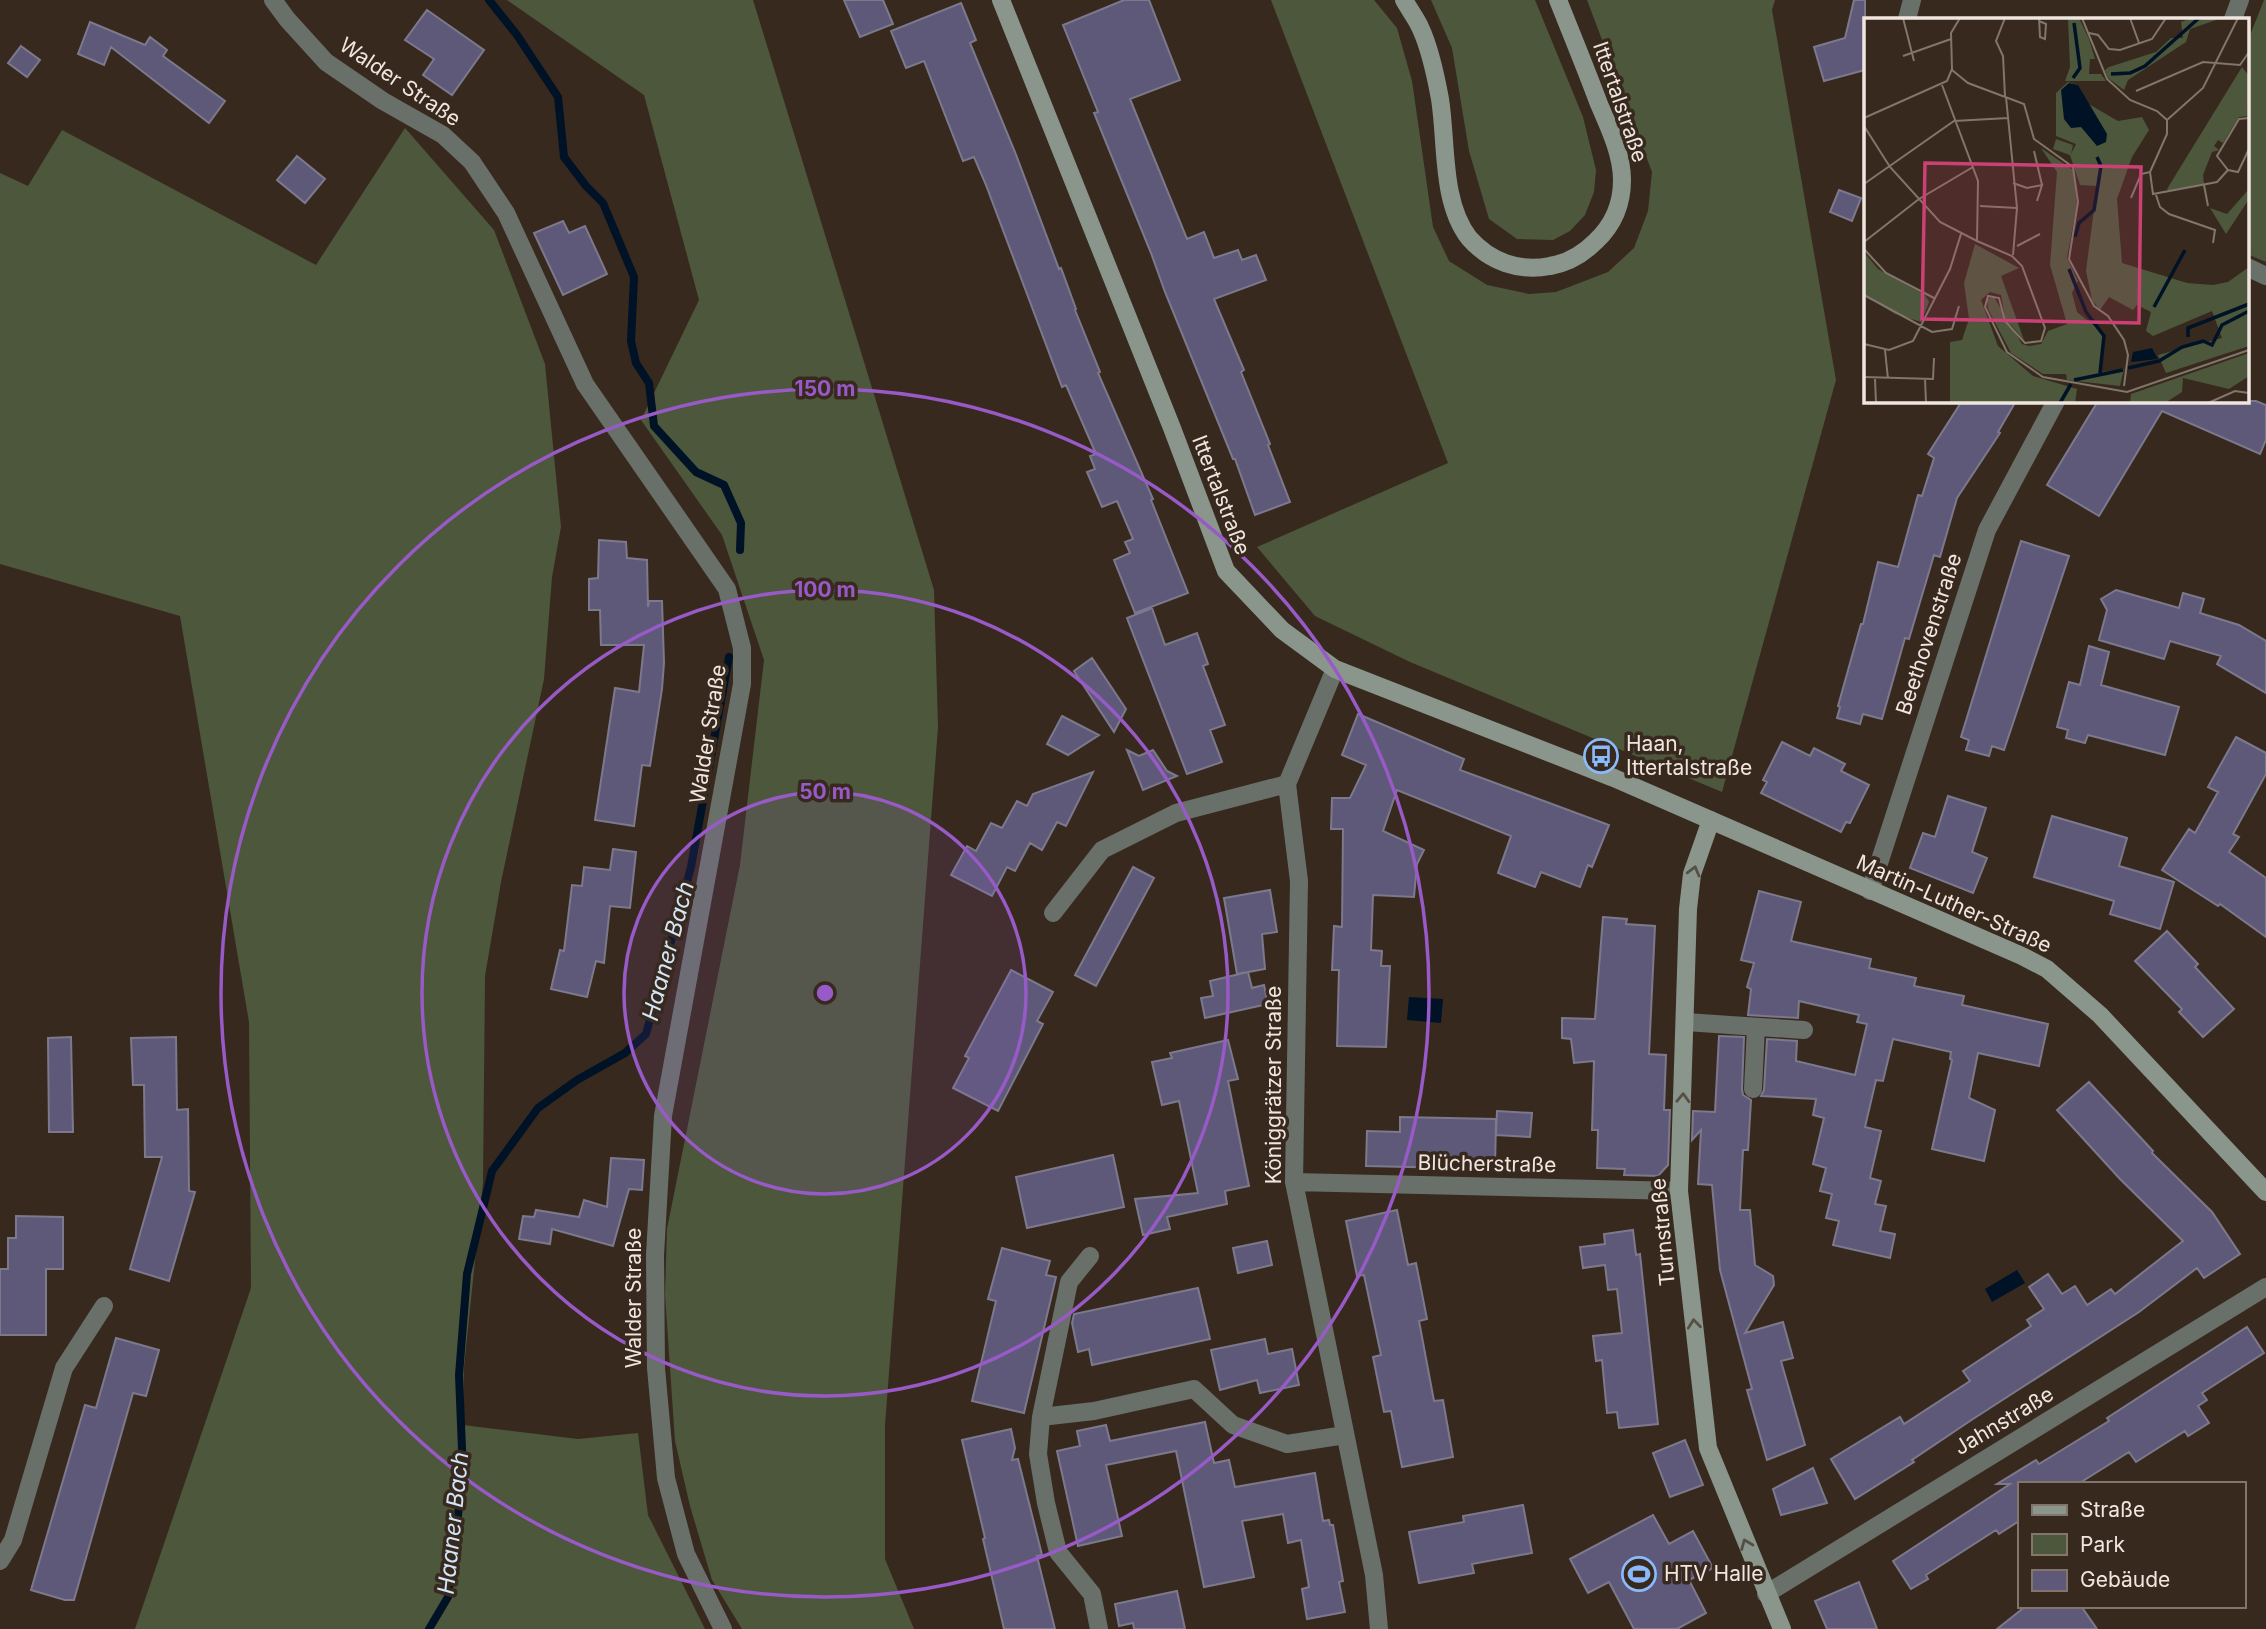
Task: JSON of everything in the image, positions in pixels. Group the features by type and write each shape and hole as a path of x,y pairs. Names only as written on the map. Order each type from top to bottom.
{"main road":[{"name":"Ittertalstraße","path":"1001,0 1226,571 1282,630 1335,669 1614,778 1711,820"},
{"name":"Ittertalstraße","path":"1404,0 1420,28 1440,96 1449,189 1455,214 1482,252 1515,267 1539,268 1560,264 1585,251 1605,232 1614,219 1622,179 1612,137 1558,0"},
{"name":"Martin-Luther-Straße","path":"1711,820 2047,969 2100,1015 2266,1192"},
{"name":"Turnstraße","path":"1711,820 1692,874 1688,909 1679,1191 1708,1448 1782,1629"}],"street":[{"name":"Walder Straße","path":"273,0 326,62 383,101 443,135 472,162 506,213 585,384 727,589 743,648 742,684 663,1116 655,1255 656,1367 666,1478 686,1554 723,1629"},
{"path":"1907,18 1912,0"},
{"path":"2233,18 2240,0"},
{"path":"2248,267 2266,276"},
{"name":"Beethovenstraße","path":"1870,891 1987,530 2055,402"},
{"name":"Königgrätzer Straße","path":"1335,669 1287,784 1299,881 1294,1182 1374,1576 1379,1629"},
{"path":"1053,913 1102,850 1176,813 1287,784"},
{"path":"1686,1022 1804,1030"},
{"path":"1753,1089 1756,1027"},
{"name":"Blücherstraße","path":"1294,1182 1679,1191"},
{"path":"1090,1256 1069,1282 1041,1417 1038,1454 1045,1503 1058,1552 1092,1594 1099,1629"},
{"name":"Jahnstraße","path":"1766,1594 2266,1287"},
{"path":"0,1561 13,1540 65,1368 104,1306"},
{"path":"1041,1417 1094,1411 1194,1389 1233,1425 1287,1444 1345,1435"}],"green space":[{"path":"507,0 753,0 934,590 938,727 885,1425 885,1559 914,1629 742,1629 712,1580 690,1506 675,1441 665,1295 667,1229 740,865 764,660 722,535 641,420 699,300 644,95"},
{"path":"1271,0 1374,0 1397,28 1412,81 1433,227 1449,261 1487,285 1529,294 1556,292 1608,272 1634,248 1648,211 1652,172 1587,0 1775,0 1772,10 1836,380 1722,792 1410,662 1315,616 1257,547 1448,463"},
{"path":"1431,0 1535,0 1583,117 1596,170 1594,192 1585,215 1570,231 1553,240 1517,239 1489,219 1469,151 1452,48"},
{"path":"2266,0 2266,262 2248,254 2248,40"},
{"path":"405,128 494,230 545,364 561,527 552,577 544,679 501,882 485,976 483,1183 464,1367 463,1425 578,1439 638,1433 648,1515 705,1629 135,1629 251,1288 249,1022 180,616 0,564 0,173 28,186 62,130 316,265"}],"water":[{"path":"1409,997 1443,999 1441,1023 1407,1020"},
{"path":"2017,1270 2025,1283 1992,1302 1985,1289"}],"building":[{"path":"844,0 883,0 893,24 860,37"},
{"path":"1124,0 1149,0 1180,80 1130,99 1187,239 1204,232 1214,258 1238,250 1242,260 1256,255 1266,280 1214,299 1244,370 1241,372 1290,502 1255,515 1235,459 1094,113 1098,112 1063,25"},
{"path":"1854,0 1865,0 1864,70 1824,81 1814,47 1845,38"},
{"path":"961,3 976,40 970,43 1059,269 1061,268 1100,372 1098,373 1153,499 1151,500 1188,593 1135,613 1114,560 1130,553 1125,542 1133,539 1117,501 1102,507 1087,472 1095,469 1090,456 1096,454 1066,385 1062,387 986,185 974,157 963,161 924,61 906,68 891,31"},
{"path":"427,10 484,50 452,95 423,75 434,59 405,40"},
{"path":"90,22 145,45 150,37 167,50 163,56 225,101 209,123 111,47 104,65 78,54"},
{"path":"21,46 40,60 27,77 8,63"},
{"path":"297,156 325,179 305,203 277,180"},
{"path":"1839,190 1861,198 1852,221 1830,212"},
{"path":"563,221 569,233 585,226 607,274 563,295 534,233"},
{"path":"2256,401 2266,405 2266,440 2260,454 2162,411 2099,516 2047,485 2097,402"},
{"path":"1961,402 2015,402 1998,432 2000,433 1957,498 1940,557 1934,555 1909,639 1905,638 1882,719 1863,714 1860,724 1837,718 1878,562 1898,567 1918,495 1922,496 1934,458 1928,454"},
{"path":"599,540 626,542 627,558 647,560 648,607 649,601 662,601 662,689 650,766 642,765 634,826 595,820 615,688 639,692 644,645 601,645 600,610 589,610 589,579 598,578"},
{"path":"2021,541 2069,556 2004,750 1992,746 1989,756 1966,750 1969,740 1961,737"},
{"path":"2116,590 2179,608 2183,593 2204,599 2200,613 2239,625 2266,641 2266,693 2217,664 2221,656 2170,641 2164,659 2099,640 2107,610 2101,599"},
{"path":"1152,608 1165,645 1197,633 1208,664 1203,666 1225,725 1210,730 1222,762 1187,774 1127,618"},
{"path":"2089,646 2109,652 2101,685 2179,707 2165,755 2088,735 2085,743 2066,738 2068,730 2057,727 2069,682 2080,685"},
{"path":"1092,658 1126,709 1114,732 1074,671"},
{"path":"1358,714 1464,759 1460,770 1609,825 1592,867 1588,865 1580,887 1541,872 1535,887 1498,873 1511,836 1397,790 1383,831 1424,850 1417,864 1414,897 1373,895 1371,950 1382,951 1381,966 1390,966 1386,1047 1337,1046 1339,970 1332,970 1334,926 1342,927 1343,829 1331,829 1332,798 1350,798 1366,765 1342,755"},
{"path":"1062,716 1099,735 1068,755 1047,744"},
{"path":"2236,737 2266,753 2266,774 2233,834 2239,837 2229,852 2266,878 2266,937 2220,904 2218,906 2162,870 2189,829 2195,833 2218,792 2208,787"},
{"path":"1782,742 1810,756 1814,748 1845,764 1841,771 1869,785 1850,823 1846,822 1841,832 1761,793 1767,782 1763,780"},
{"path":"1127,750 1139,756 1153,750 1167,771 1177,776 1143,790"},
{"path":"1093,772 1066,826 1057,822 1042,850 1030,843 1015,871 1007,867 992,896 951,875 967,846 976,851 991,823 1002,828 1017,801 1027,806 1033,794"},
{"path":"1948,796 1986,808 1972,852 1987,858 1973,893 1910,868 1923,833 1935,837"},
{"path":"2052,816 2127,838 2119,866 2174,882 2160,929 2110,914 2114,901 2034,877"},
{"path":"613,849 636,852 630,908 610,906 604,963 596,961 587,997 551,989 560,950 564,951 572,885 582,886 584,867 610,870"},
{"path":"1133,867 1154,878 1096,986 1075,975"},
{"path":"1270,890 1277,932 1262,934 1265,969 1237,974 1224,898"},
{"path":"1759,891 1801,902 1791,941 1871,959 1869,968 1916,978 1914,986 1964,996 1962,1005 2048,1024 2039,1066 1978,1053 1969,1098 1995,1110 1984,1161 1932,1149 1952,1060 1951,1052 1893,1039 1883,1081 1876,1080 1865,1127 1881,1131 1870,1178 1881,1181 1875,1204 1886,1206 1880,1231 1895,1234 1890,1258 1833,1245 1839,1221 1826,1218 1832,1194 1820,1191 1826,1168 1813,1164 1824,1118 1813,1115 1816,1099 1761,1096 1764,1090 1767,1039 1797,1041 1796,1061 1855,1075 1867,1024 1857,1022 1859,1015 1799,1001 1798,1018 1748,1015 1751,989 1747,987 1754,963 1741,960"},
{"path":"1603,917 1627,919 1626,924 1655,926 1649,1054 1666,1055 1664,1110 1670,1110 1668,1165 1658,1176 1624,1175 1625,1169 1597,1168 1598,1130 1592,1130 1594,1061 1574,1063 1571,1039 1562,1038 1562,1018 1595,1019"},
{"path":"2167,931 2198,964 2195,967 2234,1009 2203,1037 2179,1012 2182,1009 2135,961"},
{"path":"1011,970 1053,992 1037,1021 1043,1024 998,1111 953,1088 969,1058 965,1056"},
{"path":"1248,972 1252,988 1264,985 1268,1004 1205,1018 1201,998 1213,996 1210,981"},
{"path":"1719,1036 1744,1037 1742,1089 1743,1095 1751,1100 1748,1150 1743,1150 1740,1210 1750,1210 1755,1265 1773,1276 1774,1285 1745,1333 1783,1322 1793,1358 1781,1361 1805,1445 1767,1460 1747,1390 1752,1389 1720,1270 1712,1185 1698,1184 1701,1130 1692,1140 1693,1111 1715,1112"},
{"path":"71,1037 73,1132 49,1132 48,1038"},
{"path":"176,1037 177,1110 188,1109 189,1191 195,1192 169,1281 130,1269 162,1157 145,1157 144,1085 133,1085 131,1038"},
{"path":"1228,1040 1238,1079 1228,1081 1249,1186 1225,1191 1227,1204 1167,1217 1170,1229 1143,1235 1135,1199 1198,1193 1179,1101 1162,1105 1152,1062 1172,1058 1170,1053"},
{"path":"2089,1082 2152,1153 2212,1212 2240,1254 2204,1278 2197,1268 2139,1312 1855,1499 1831,1459 1900,1417 1904,1424 1970,1381 1963,1371 2031,1326 2027,1320 2044,1309 2029,1287 2048,1274 2062,1294 2075,1286 2087,1305 2111,1289 2115,1294 2183,1241 2120,1179 2057,1110"},
{"path":"1497,1111 1532,1113 1530,1137 1496,1135"},
{"path":"1400,1117 1496,1119 1495,1169 1366,1166 1367,1131 1400,1132"},
{"path":"1113,1155 1124,1207 1027,1228 1016,1177"},
{"path":"611,1158 644,1160 642,1190 629,1189 613,1246 552,1229 550,1244 519,1239 523,1216 534,1217 536,1210 579,1217 584,1200 607,1207"},
{"path":"1397,1210 1408,1265 1416,1263 1427,1319 1419,1321 1434,1401 1443,1400 1453,1457 1402,1467 1391,1411 1384,1412 1373,1357 1381,1355 1364,1275 1357,1276 1346,1221"},
{"path":"16,1216 63,1217 63,1269 46,1269 46,1335 0,1335 0,1269 8,1269 8,1238 16,1238"},
{"path":"1633,1230 1636,1255 1640,1254 1658,1424 1619,1428 1617,1412 1607,1413 1602,1360 1596,1361 1593,1336 1622,1333 1617,1289 1608,1290 1605,1265 1583,1268 1580,1247 1605,1244 1604,1234"},
{"path":"1267,1241 1272,1265 1238,1273 1233,1248"},
{"path":"1002,1248 1050,1261 1046,1275 1056,1277 1024,1413 972,1401 996,1301 988,1299"},
{"path":"1198,1288 1210,1339 1092,1365 1089,1349 1078,1352 1072,1323 1074,1314"},
{"path":"2247,1327 2264,1353 2202,1393 2207,1400 2198,1406 2209,1423 2188,1436 2185,1431 2136,1462 2129,1452 2081,1482 2018,1482 2018,1522 1999,1534 1996,1530 1926,1575 1928,1579 1911,1589 1893,1561 2010,1484 1997,1484 2036,1460 2039,1464 2109,1421 2107,1418"},
{"path":"116,1338 159,1350 146,1396 133,1393 74,1600 65,1600 31,1590 85,1405 96,1408"},
{"path":"1265,1339 1268,1354 1292,1349 1299,1385 1260,1393 1257,1380 1220,1390 1211,1350"},
{"path":"1205,1422 1214,1463 1229,1460 1235,1487 1315,1473 1323,1521 1329,1520 1330,1525 1333,1525 1343,1581 1339,1582 1345,1612 1307,1619 1302,1589 1309,1587 1301,1540 1288,1543 1283,1514 1242,1521 1254,1577 1204,1587 1176,1451 1106,1465 1122,1536 1078,1546 1057,1451 1080,1446 1077,1431 1106,1425 1110,1441"},
{"path":"1011,1429 1015,1448 1012,1460 1018,1459 1042,1555 1037,1556 1055,1629 1004,1629 983,1539 985,1538 962,1440"},
{"path":"1685,1440 1703,1485 1670,1497 1653,1453"},
{"path":"1813,1468 1827,1503 1781,1515 1773,1489"},
{"path":"1523,1505 1532,1553 1472,1564 1474,1573 1419,1583 1409,1532 1464,1522 1463,1516"},
{"name":"HTV Halle","path":"1653,1515 1669,1544 1693,1531 1713,1568 1689,1580 1706,1613 1677,1629 1634,1629 1609,1582 1588,1593 1570,1559"},
{"path":"1859,1582 1877,1629 1827,1629 1815,1601"},
{"path":"1177,1591 1185,1629 1134,1629 1133,1623 1119,1626 1115,1604"},
{"path":"2023,1608 2082,1608 2097,1629 1997,1629"}],"waterway":[{"name":"Haaner Bach","path":"489,0 517,35 558,97 564,157 603,203 634,277 631,341 636,363 649,383 654,426 696,472 724,485 741,523 740,550"},
{"name":"Haaner Bach","path":"429,1629 448,1597 463,1474 459,1375 467,1274 492,1171 538,1108 577,1080 625,1053 646,1034 691,867 729,657"}],"place":[{"name":"Haan, Ittertalstraße","path":"1601,756"},
{"name":"HTV Halle","path":"1639,1574"}]}
